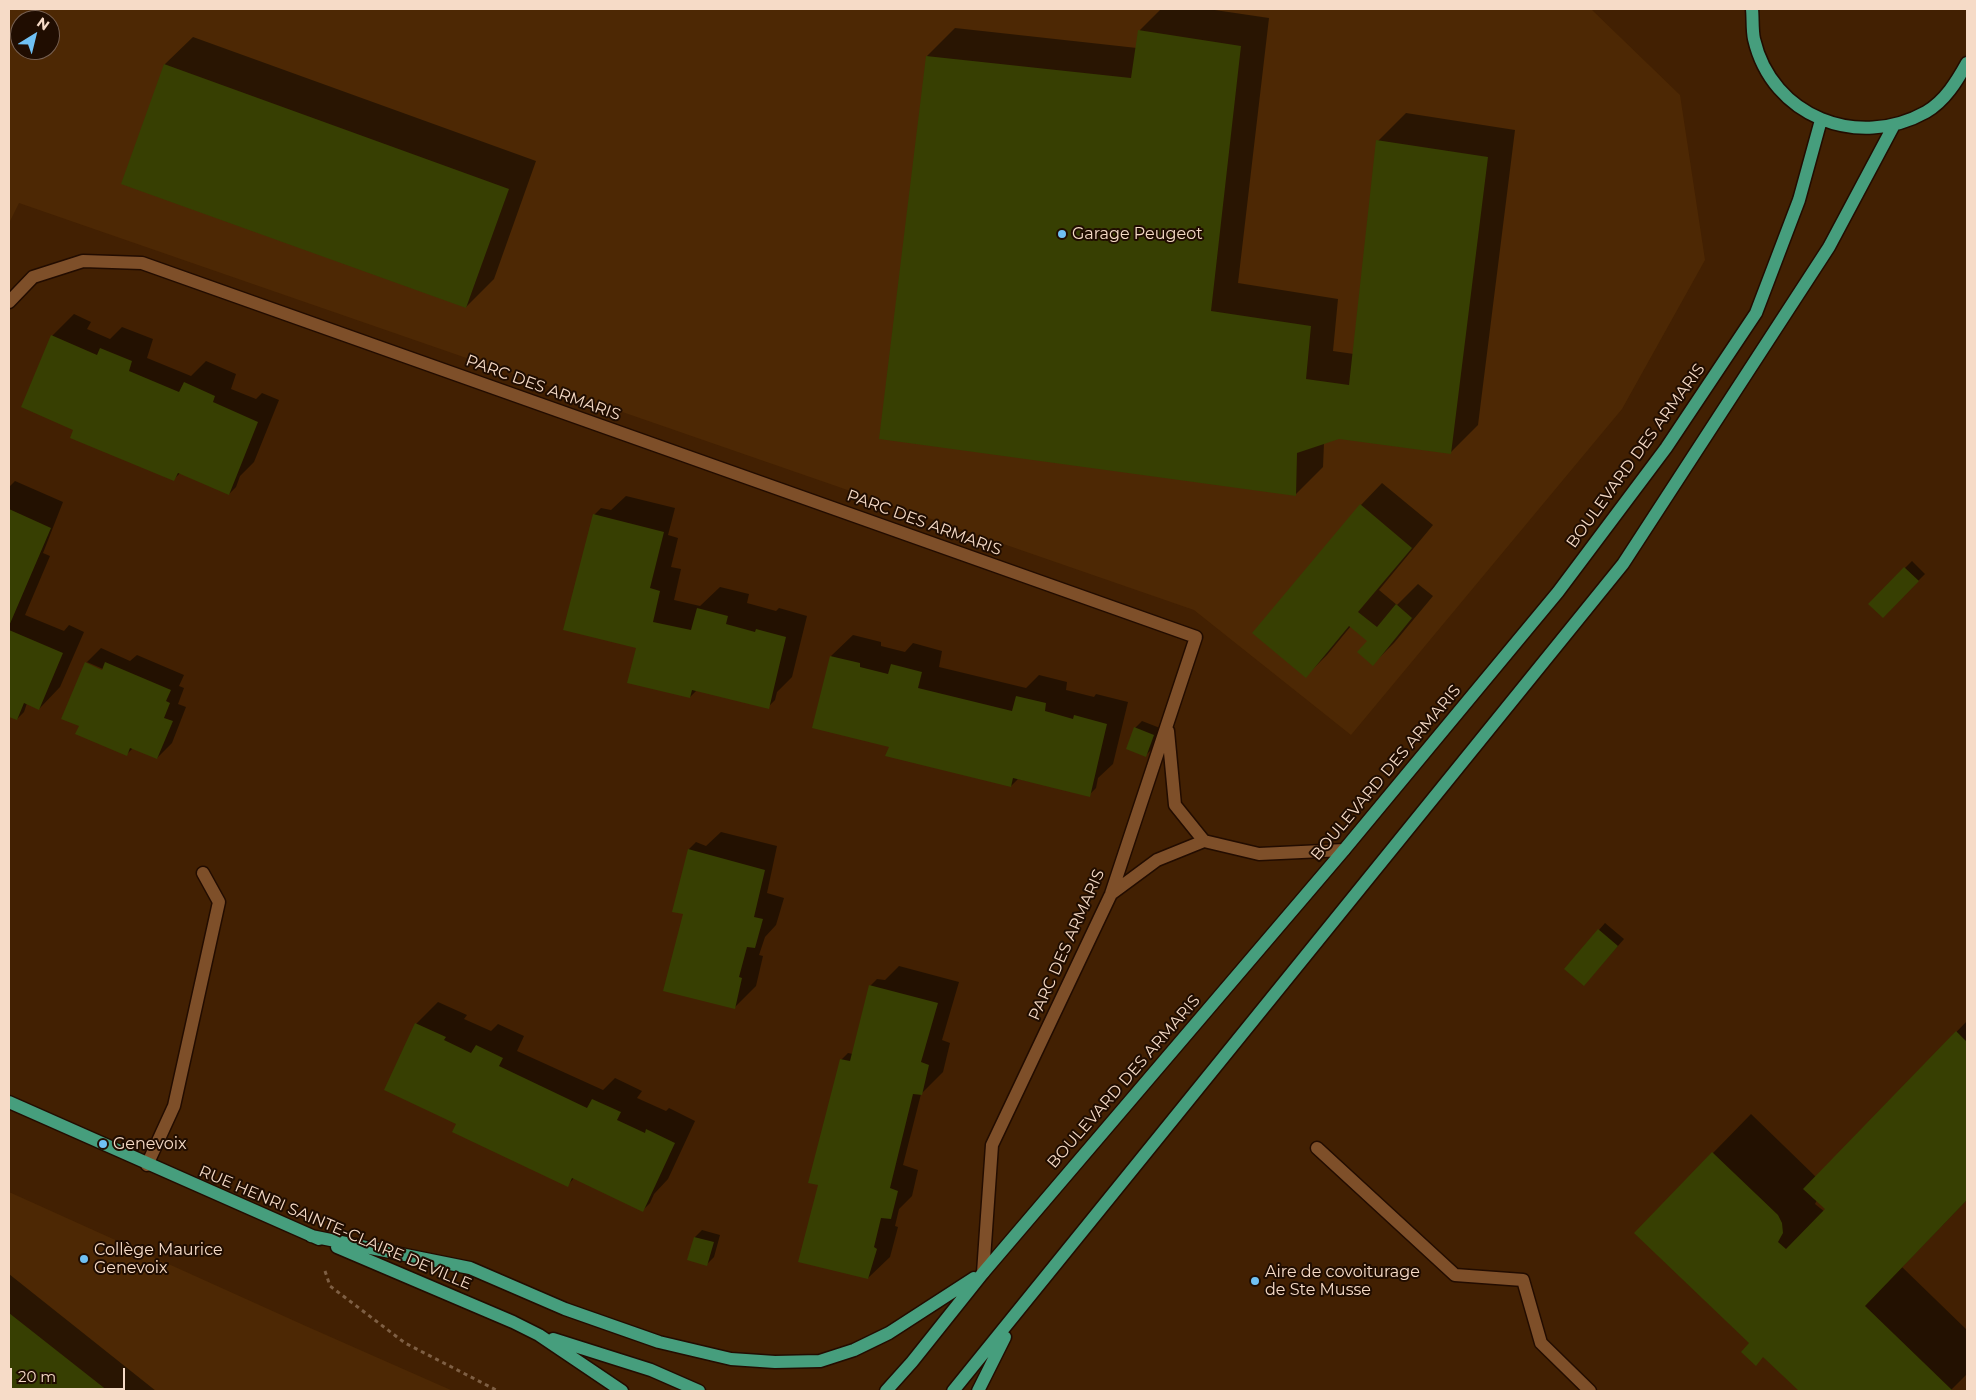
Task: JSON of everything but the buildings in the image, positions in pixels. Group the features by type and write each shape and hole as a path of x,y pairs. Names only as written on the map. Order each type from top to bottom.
{"main road":[{"path":"1752,9 1754,39 1767,72 1790,101 1821,120 1857,129 1894,125 1927,111 1954,86 1967,63"},
{"name":"BOULEVARD DES ARMARIS","path":"886,1391 912,1362 983,1272 1344,850 1558,592 1666,448 1756,313 1799,200 1821,120"},
{"path":"953,1391 1623,564 1829,247 1894,125"},
{"name":"RUE HENRI SAINTE-CLAIRE DEVILLE","path":"9,1102 147,1165 454,1296 538,1335 652,1370 699,1391"},
{"path":"311,1236 470,1268 565,1309 658,1342 731,1358 775,1362 820,1361 854,1350 889,1333 983,1272"},
{"path":"978,1391 1015,1316"},
{"name":"RUE HENRI SAINTE-CLAIRE DEVILLE","path":"538,1335 620,1390"}],"street":[{"name":"PARC DES ARMARIS","path":"9,302 33,277 83,261 142,263 1196,637 1111,894 992,1145 983,1272"},
{"path":"1167,725 1175,805 1204,841"},
{"path":"1111,894 1157,860 1204,841 1259,854 1344,850"},
{"path":"147,1165 174,1106 219,902 203,873"},
{"path":"1317,1148 1455,1274 1524,1280 1541,1343 1590,1391"}],"path":[{"path":"311,1236 330,1286 405,1343 498,1391"}],"shaded area":[{"path":"9,9 1591,9 1680,95 1705,260 1622,409 1351,735 1194,610 19,203 9,223"},
{"name":"Collège Maurice Genevoix","path":"9,1192 308,1327 453,1391 9,1391"}],"place":[{"name":"Garage Peugeot","path":"1062,234"},
{"name":"Genevoix","path":"103,1144"},
{"name":"Collège Maurice Genevoix","path":"84,1259"},
{"name":"Aire de covoiturage de Ste Musse","path":"1255,1281"}]}
